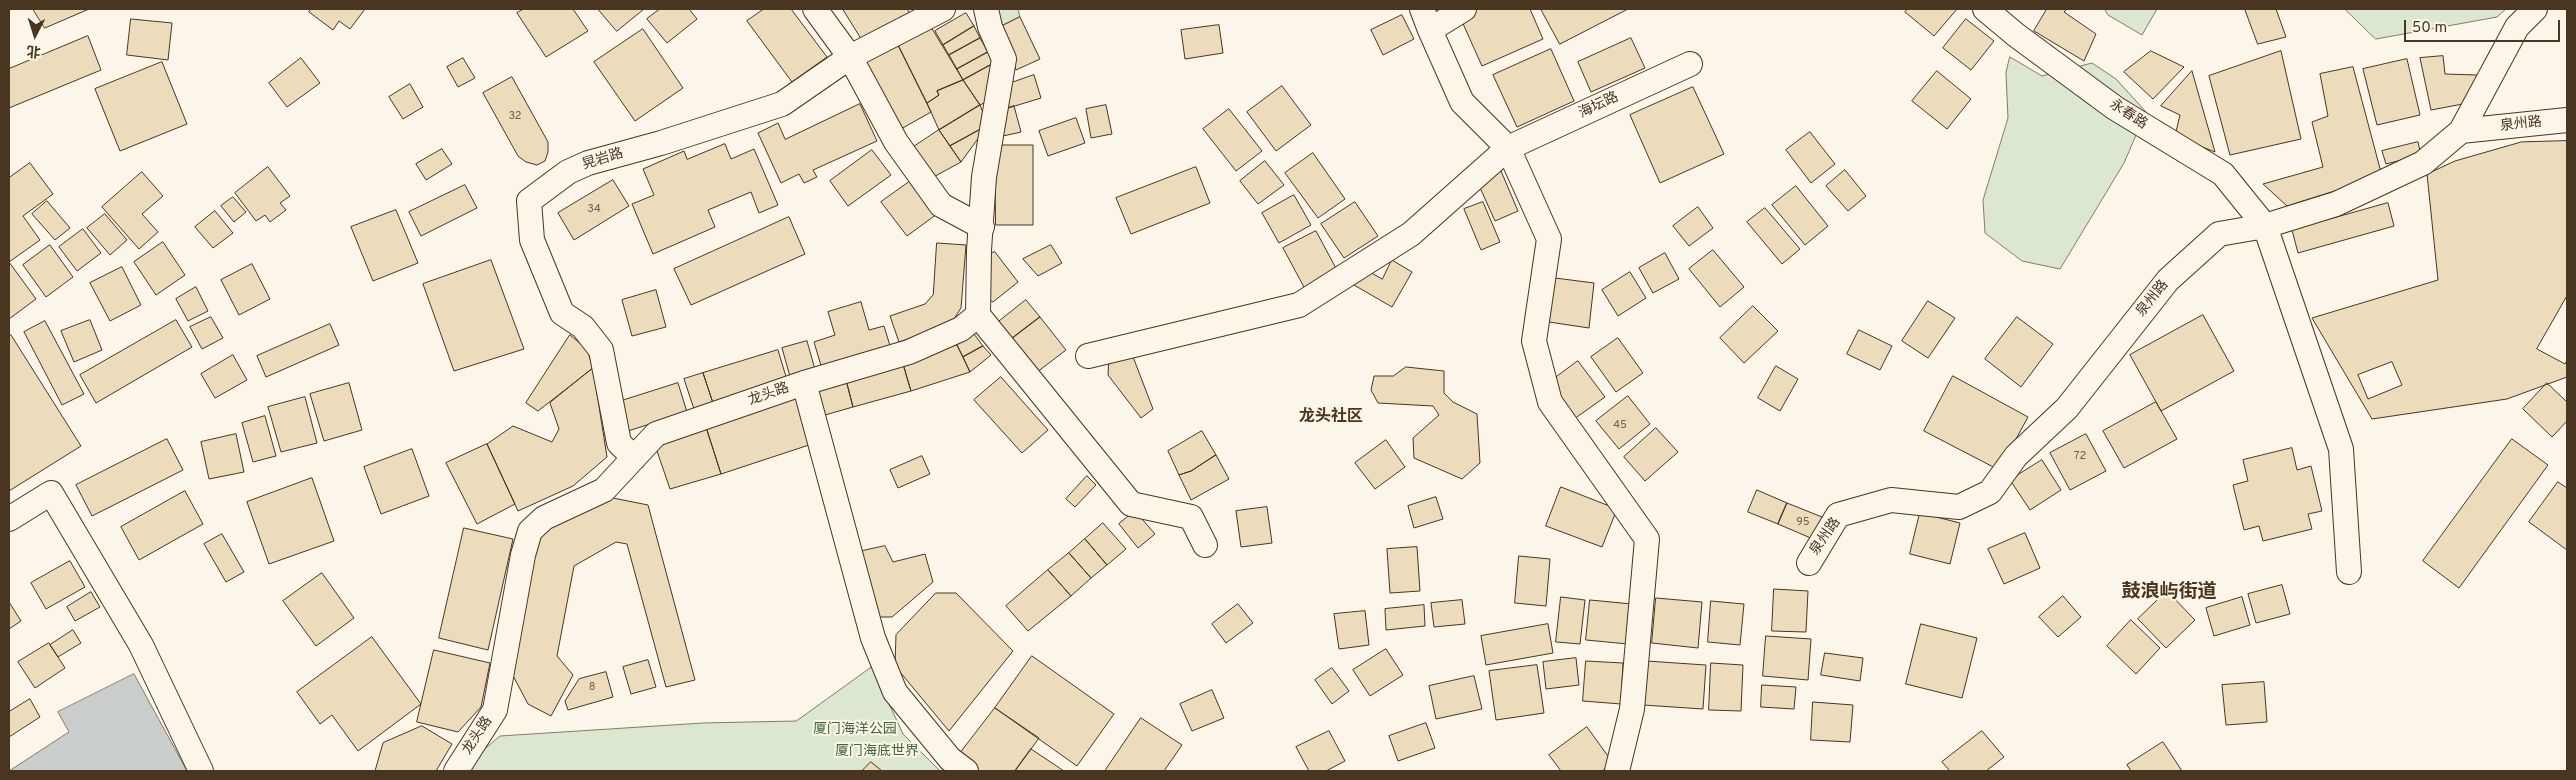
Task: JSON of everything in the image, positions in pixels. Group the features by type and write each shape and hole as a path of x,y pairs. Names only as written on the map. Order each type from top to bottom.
{"street":[{"path":"815,9 850,57 896,142 941,205 982,227"},
{"name":"晃岩路","path":"634,458 619,443 601,350 583,327 562,313 532,240 529,201 568,172 588,163 661,143 782,104 850,57 944,9"},
{"path":"986,9 990,27 1004,59 984,177 978,315 1131,504 1191,516 1205,545"},
{"path":"1422,9 1462,102 1508,148 1549,239 1534,340 1550,402 1647,539 1632,709 1617,771"},
{"path":"1430,30 1464,9"},
{"name":"永春路","path":"1985,9 2115,108 2223,174 2266,226"},
{"path":"2462,131 2518,27 2535,9"},
{"name":"海坛路","path":"1088,356 1299,305 1411,234 1508,148 1690,64"},
{"name":"泉州路","path":"1809,563 1838,515 1892,500 1959,507 1990,492 2016,456 2067,408 2168,280 2219,234 2266,226 2336,204 2422,163 2462,131 2567,120"},
{"path":"2266,226 2341,449 2349,572"},
{"name":"龙头路","path":"456,771 495,710 523,555 530,531 544,518 604,490 656,434 804,383 909,352 961,330 978,315"},
{"path":"804,383 873,638 895,692 950,759 966,771"},
{"path":"9,519 51,493 141,645 201,771"}],"green space":[{"path":"992,9 1018,9 1020,17 996,29"},
{"path":"2105,9 2157,9 2142,35 2108,15"},
{"path":"2345,9 2506,9 2497,17 2376,39"},
{"path":"2010,57 2042,76 2092,63 2116,79 2146,112 2124,163 2060,269 2022,261 1985,233 1983,200 2008,118 2006,73"},
{"name":"厦门海洋公园","path":"872,667 903,734 940,771 467,771 475,757 500,736 703,723 796,721"}],"shaded area":[{"path":"134,674 187,771 9,771 69,732 58,712"}],"building":[{"path":"33,9 89,9 45,28"},
{"path":"311,9 365,9 350,29 339,21 333,30 309,12"},
{"path":"524,9 573,9 588,31 546,57 517,13"},
{"path":"598,9 644,9 617,31"},
{"path":"660,9 689,9 697,19 667,43 647,19"},
{"path":"764,9 791,9 827,57 792,82 747,21"},
{"path":"843,9 907,9 911,15 861,38"},
{"path":"1478,9 1530,9 1543,39 1482,66 1460,17"},
{"path":"1541,9 1628,9 1560,44"},
{"path":"1908,9 1957,9 1934,36 1905,12"},
{"path":"2047,9 2067,9 2064,12 2096,34 2084,61 2034,31"},
{"path":"2245,9 2276,9 2286,37 2258,44"},
{"path":"966,13 974,26 943,45 935,31"},
{"path":"1402,15 1414,39 1383,55 1371,30"},
{"path":"1020,17 1040,59 1016,70 996,29"},
{"path":"131,19 172,23 168,60 127,55"},
{"path":"1966,19 1994,41 1971,70 1943,48"},
{"path":"1219,25 1223,53 1185,59 1181,30"},
{"path":"974,26 980,38 949,55 943,45"},
{"path":"931,27 963,80 937,91 939,95 927,103 898,45"},
{"path":"643,29 683,88 635,121 594,62"},
{"path":"88,36 101,70 9,108 9,69"},
{"path":"980,38 988,52 957,69 949,55"},
{"path":"1631,38 1645,68 1591,92 1578,62"},
{"path":"898,45 931,112 901,129 866,66 868,58"},
{"path":"1551,49 1574,101 1517,127 1493,75"},
{"path":"2151,51 2184,67 2153,99 2124,72"},
{"path":"2281,51 2301,139 2230,155 2209,76"},
{"path":"988,52 994,63 963,80 957,69"},
{"path":"2443,56 2445,74 2477,75 2478,85 2468,103 2431,110 2420,58"},
{"path":"301,58 320,83 287,107 269,83"},
{"path":"463,58 475,78 458,87 447,67"},
{"path":"2407,59 2420,115 2377,125 2363,69"},
{"path":"162,62 187,124 120,151 95,89"},
{"path":"994,63 992,99 980,105 963,80"},
{"path":"2353,67 2382,176 2287,206 2263,184 2323,167 2312,122 2328,116 2320,74"},
{"path":"1937,71 1971,99 1947,129 1912,101"},
{"path":"2192,71 2215,152 2175,136 2180,115 2161,106"},
{"path":"1034,75 1041,98 1005,109 1011,83"},
{"path":"512,77 548,142 548,152 545,161 537,165 526,162 518,156 483,93"},
{"path":"963,80 980,105 939,130 927,103 939,95 937,91"},
{"path":"410,84 423,107 403,119 389,97"},
{"path":"1282,86 1311,125 1276,151 1247,112"},
{"path":"1693,87 1724,154 1660,183 1630,115"},
{"path":"860,104 877,141 813,170 817,177 804,183 799,174 781,183 758,133 778,123 785,139"},
{"path":"980,105 988,125 950,146 939,130"},
{"path":"1106,105 1112,134 1091,138 1086,109"},
{"path":"1014,106 1021,132 1003,136 1005,109"},
{"path":"1229,109 1262,151 1236,171 1203,129"},
{"path":"1076,118 1085,143 1048,156 1039,131"},
{"path":"988,125 961,162 950,146"},
{"path":"939,130 961,162 928,180 912,148"},
{"path":"1810,132 1835,164 1811,183 1786,150"},
{"path":"2567,141 2567,377 2507,399 2372,419 2312,318 2438,280 2427,174 2455,161 2521,142"},
{"path":"2418,142 2421,155 2386,164 2382,151"},
{"path":"725,144 731,159 754,149 778,205 759,213 751,192 708,210 715,227 653,254 632,204 654,195 643,169 684,151 687,159"},
{"path":"995,145 1033,145 1033,225 996,225"},
{"path":"442,149 452,164 426,180 416,164"},
{"path":"872,150 891,175 848,206 830,181"},
{"path":"1313,153 1345,199 1318,218 1285,173"},
{"path":"1265,161 1284,185 1258,204 1240,181"},
{"path":"30,163 53,194 23,216 40,240 9,262 9,178"},
{"path":"268,167 290,196 280,203 286,210 270,222 265,215 256,221 235,193"},
{"path":"1196,167 1210,203 1131,234 1116,198"},
{"path":"1845,170 1866,196 1848,211 1826,186"},
{"path":"1501,171 1518,211 1495,221 1477,181"},
{"path":"142,172 163,196 142,214 158,232 139,249 102,207"},
{"path":"613,180 629,206 574,240 558,213"},
{"path":"912,180 937,214 907,236 881,202"},
{"path":"465,185 477,208 421,236 409,212"},
{"path":"1796,186 1828,226 1805,245 1772,205"},
{"path":"1294,195 1311,225 1279,243 1262,213"},
{"path":"233,197 246,212 234,222 221,206"},
{"path":"47,201 70,228 55,240 32,214"},
{"path":"1355,202 1378,236 1344,258 1321,224"},
{"path":"1483,202 1500,242 1481,250 1464,209"},
{"path":"2388,203 2394,226 2298,253 2292,230"},
{"path":"1698,207 1713,228 1689,246 1673,226"},
{"path":"1765,208 1800,249 1782,264 1747,222"},
{"path":"396,210 418,263 373,281 351,227"},
{"path":"215,211 233,233 213,248 195,227"},
{"path":"105,214 127,240 110,255 87,228"},
{"path":"789,217 805,254 691,305 674,269"},
{"path":"83,229 101,253 77,271 59,247"},
{"path":"1316,231 1338,272 1305,289 1283,248"},
{"path":"163,242 185,275 156,295 134,262"},
{"path":"937,243 966,245 961,308 954,319 944,327 899,342 890,316 925,304 933,295"},
{"path":"50,245 73,277 46,297 23,265"},
{"path":"1051,245 1062,263 1038,276 1023,259"},
{"path":"1713,250 1744,287 1720,307 1689,269"},
{"path":"995,252 1018,282 993,302 986,298 988,254"},
{"path":"1665,253 1679,279 1653,293 1639,268"},
{"path":"491,260 524,349 454,371 423,284"},
{"path":"1392,260 1412,272 1392,307 1354,285 1363,268 1382,279"},
{"path":"9,262 36,299 9,319"},
{"path":"252,264 270,299 239,315 221,280"},
{"path":"122,267 141,305 110,321 90,283"},
{"path":"1630,272 1646,298 1618,316 1602,290"},
{"path":"1555,278 1594,283 1589,328 1549,322"},
{"path":"196,287 208,311 188,321 176,299"},
{"path":"656,290 666,327 632,336 622,300"},
{"path":"2567,296 2567,360 2565,364 2537,349"},
{"path":"1026,300 1040,317 1006,343 997,323"},
{"path":"1928,301 1955,318 1928,358 1902,341"},
{"path":"861,302 869,330 884,326 891,349 822,369 814,342 835,335 828,312"},
{"path":"1753,306 1778,331 1744,363 1720,338"},
{"path":"2203,315 2234,371 2161,411 2130,355"},
{"path":"211,317 223,338 202,349 190,327"},
{"path":"1040,317 1066,350 1032,376 1006,343"},
{"path":"2017,317 2053,344 2021,387 1985,359"},
{"path":"90,320 102,350 74,362 61,331"},
{"path":"176,320 192,347 96,403 80,375"},
{"path":"45,321 84,394 62,405 24,332"},
{"path":"330,324 339,345 266,377 257,356"},
{"path":"1859,330 1892,346 1880,370 1847,354"},
{"path":"974,334 983,346 963,357 957,345"},
{"path":"11,335 81,446 9,491 9,336"},
{"path":"570,335 587,349 593,368 538,411 526,403"},
{"path":"1618,338 1643,373 1616,392 1591,357"},
{"path":"807,341 816,373 791,380 782,348"},
{"path":"957,345 970,372 911,391 903,364"},
{"path":"983,346 991,355 970,372 963,357"},
{"path":"1130,349 1153,409 1141,418 1108,375 1109,356"},
{"path":"778,350 787,380 713,403 703,373"},
{"path":"233,355 247,380 215,398 201,374"},
{"path":"1578,361 1605,397 1574,419 1547,384"},
{"path":"2392,362 2402,385 2368,399 2358,375"},
{"path":"903,364 911,391 853,407 846,380"},
{"path":"1776,366 1798,379 1780,411 1758,398"},
{"path":"1406,367 1444,371 1444,393 1453,402 1477,414 1480,463 1462,479 1414,458 1413,438 1439,415 1433,406 1378,403 1371,390 1374,376 1393,376"},
{"path":"593,368 607,457 573,486 518,511 487,444 513,426 552,442 559,429 550,403"},
{"path":"703,373 713,403 694,409 684,379"},
{"path":"1953,376 2028,417 1999,470 1924,431"},
{"path":"1001,377 1048,430 1022,453 974,400"},
{"path":"846,380 853,407 825,415 816,389"},
{"path":"349,383 362,430 324,441 310,394"},
{"path":"678,383 687,412 625,432 615,403"},
{"path":"2547,383 2567,402 2567,421 2552,437 2523,409"},
{"path":"1628,396 1650,424 1619,449 1596,421"},
{"path":"305,397 317,443 281,452 268,407"},
{"path":"800,397 815,443 721,474 706,427"},
{"path":"2156,402 2177,439 2124,468 2103,431"},
{"path":"265,416 276,456 253,462 242,423"},
{"path":"706,427 721,474 670,489 657,451 664,442"},
{"path":"1656,428 1678,452 1645,481 1624,457"},
{"path":"1202,431 1216,455 1191,471 1179,475 1168,451"},
{"path":"236,434 244,472 209,479 201,442"},
{"path":"2086,434 2106,471 2070,490 2050,453"},
{"path":"167,439 183,470 92,516 76,485"},
{"path":"2512,439 2548,465 2459,588 2423,561"},
{"path":"1386,440 1405,467 1375,489 1355,463"},
{"path":"487,444 515,504 477,524 446,463"},
{"path":"2292,448 2297,470 2311,466 2322,511 2308,514 2312,529 2263,541 2259,526 2244,530 2233,485 2248,481 2243,460"},
{"path":"412,449 429,496 381,514 364,467"},
{"path":"1216,455 1229,479 1191,500 1179,475 1191,471"},
{"path":"922,456 930,474 898,488 890,470"},
{"path":"2042,460 2061,490 2030,510 2010,480"},
{"path":"1087,476 1096,485 1075,507 1066,499"},
{"path":"312,478 334,541 269,564 247,502"},
{"path":"2558,482 2567,488 2567,550 2529,522"},
{"path":"1561,487 1617,509 1602,547 1546,526"},
{"path":"1757,490 1787,503 1778,524 1748,512"},
{"path":"185,491 203,524 139,560 121,527"},
{"path":"1436,497 1443,519 1414,528 1408,506"},
{"path":"613,498 648,505 695,680 666,687 627,544 616,542 574,566 557,656 573,675 551,716 528,704 510,670 532,541 543,525"},
{"path":"1787,503 1822,517 1813,539 1778,524"},
{"path":"1267,507 1272,543 1241,547 1236,511"},
{"path":"1135,511 1155,534 1138,548 1119,524"},
{"path":"1920,513 1960,523 1950,564 1910,554"},
{"path":"1103,523 1126,549 1107,565 1085,539"},
{"path":"464,528 513,539 488,650 439,638"},
{"path":"2025,533 2040,568 2004,584 1988,549"},
{"path":"222,534 244,572 226,582 204,544"},
{"path":"1085,539 1107,565 1091,578 1069,553"},
{"path":"885,546 893,562 925,554 933,582 892,617 877,617 858,552"},
{"path":"1417,547 1420,591 1390,593 1387,549"},
{"path":"1069,553 1091,578 1071,596 1048,570"},
{"path":"1519,556 1550,559 1546,606 1515,603"},
{"path":"70,561 85,587 46,609 31,583"},
{"path":"1048,570 1071,596 1028,631 1006,606"},
{"path":"322,573 354,618 316,646 283,601"},
{"path":"2282,585 2290,614 2256,623 2248,594"},
{"path":"1774,589 1808,591 1806,632 1772,631"},
{"path":"2167,591 2195,620 2166,648 2138,619"},
{"path":"91,592 100,607 75,621 67,607"},
{"path":"936,593 956,593 1013,651 949,731 895,666 896,635"},
{"path":"2063,596 2081,617 2058,637 2039,617"},
{"path":"1561,597 1585,600 1580,644 1556,642"},
{"path":"2242,597 2250,625 2214,636 2206,608"},
{"path":"1656,598 1702,602 1698,648 1652,643"},
{"path":"1462,600 1465,624 1434,627 1431,603"},
{"path":"1590,600 1632,604 1628,644 1586,640"},
{"path":"1711,601 1744,604 1740,645 1708,642"},
{"path":"9,602 21,621 9,629"},
{"path":"1238,604 1253,623 1226,643 1212,624"},
{"path":"1424,605 1425,626 1386,630 1385,609"},
{"path":"1365,611 1369,645 1339,649 1334,614"},
{"path":"2131,620 2160,648 2136,674 2107,646"},
{"path":"1548,624 1553,653 1486,665 1481,636"},
{"path":"1921,624 1977,638 1962,698 1906,684"},
{"path":"73,630 81,643 58,657 50,645"},
{"path":"1766,636 1811,639 1808,680 1763,676"},
{"path":"372,637 421,704 358,751 332,715 320,724 297,692"},
{"path":"49,643 65,668 35,688 18,662"},
{"path":"1386,649 1403,675 1370,696 1353,670"},
{"path":"434,650 490,663 481,707 458,732 417,722"},
{"path":"1825,653 1863,658 1860,681 1821,675"},
{"path":"1032,656 1114,714 1077,766 995,708"},
{"path":"1576,658 1579,685 1546,689 1543,662"},
{"path":"648,660 656,687 631,694 623,667"},
{"path":"1586,661 1623,663 1621,704 1583,701"},
{"path":"1646,661 1706,665 1703,709 1643,705"},
{"path":"1711,663 1743,665 1741,711 1709,710"},
{"path":"1537,665 1544,713 1496,720 1489,671"},
{"path":"1332,668 1349,691 1332,704 1315,680"},
{"path":"606,672 613,697 568,710 565,701 579,679"},
{"path":"1474,676 1482,709 1436,719 1429,686"},
{"path":"2264,682 2267,722 2226,725 2222,685"},
{"path":"1762,685 1796,687 1794,709 1761,707"},
{"path":"1212,690 1224,718 1192,731 1180,704"},
{"path":"30,699 40,717 9,737 9,712"},
{"path":"1813,702 1853,705 1850,742 1811,740"},
{"path":"995,708 1039,738 1015,771 980,771 958,756"},
{"path":"1141,718 1182,745 1164,771 1105,771"},
{"path":"1426,723 1435,748 1398,761 1389,736"},
{"path":"422,726 452,744 436,771 375,771 383,743"},
{"path":"1587,727 1613,763 1602,771 1561,771 1549,755"},
{"path":"1329,731 1345,761 1326,771 1309,771 1296,747"},
{"path":"1982,731 2004,757 1986,771 1950,771 1942,762"},
{"path":"2163,742 2182,771 2131,771 2127,765"},
{"path":"1031,749 1064,771 1015,771"},
{"path":"871,762 882,771 862,771"}],"district":[{"name":"龙头社区","path":"1331,418"},
{"name":"鼓浪屿街道","path":"2169,593"}],"park label":[{"name":"厦门海底世界","path":"877,752"}]}
